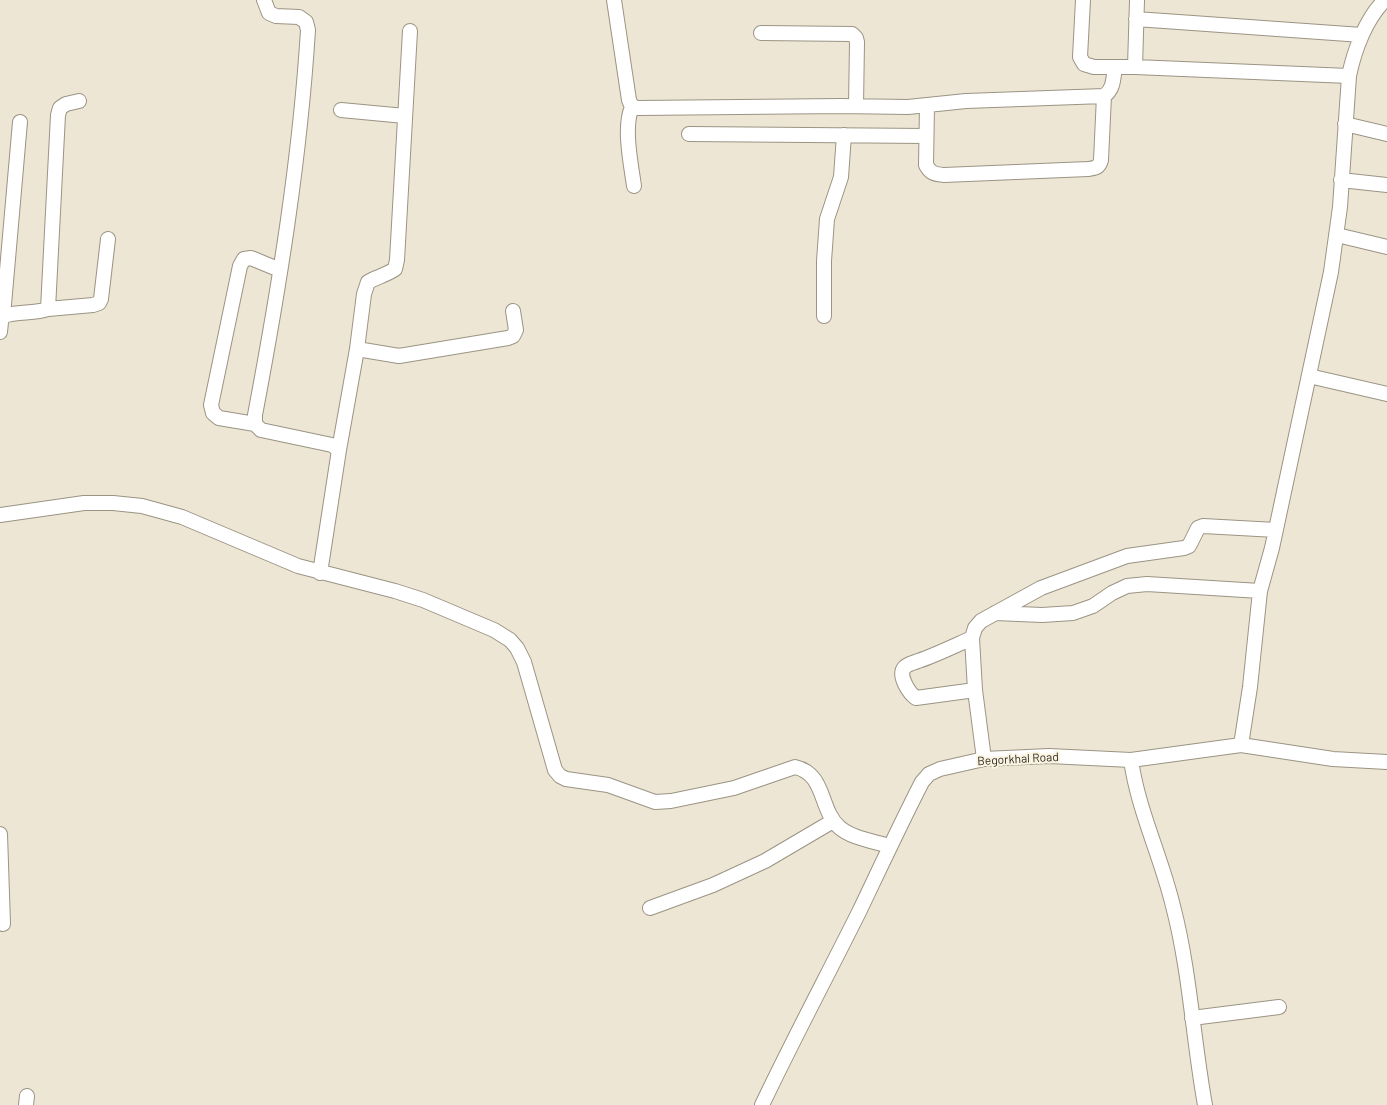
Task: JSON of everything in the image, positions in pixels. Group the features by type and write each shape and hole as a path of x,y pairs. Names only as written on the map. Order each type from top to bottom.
{"street":[{"path":"255,424 280,270 304,89 308,30 306,22 299,17 276,16 269,13 264,0"},
{"path":"614,0 629,100 632,107 628,125 634,186"},
{"path":"1083,0 1080,57 1084,64 1094,67 1349,76"},
{"path":"1134,67 1138,0"},
{"path":"1241,745 1250,687 1260,591 1276,530 1324,312 1337,235 1344,124 1352,60 1362,35 1380,4 1385,0"},
{"path":"1136,19 1362,35"},
{"path":"320,572 357,349 364,294 368,282 395,269 397,260 410,31"},
{"path":"761,33 852,34 857,42 856,106"},
{"path":"632,107 908,107 966,101 1104,96 1110,92 1112,87 1115,67"},
{"path":"927,106 926,165 934,174 1096,168 1100,165 1101,160 1104,96"},
{"path":"48,309 58,115 60,108 66,104 79,101"},
{"path":"341,110 405,116"},
{"path":"0,332 20,122"},
{"path":"1344,124 1387,134"},
{"path":"689,134 926,136"},
{"path":"824,316 824,261 827,219 841,177 844,135"},
{"path":"1341,180 1387,185"},
{"path":"1337,235 1387,247"},
{"path":"3,316 99,303 108,239"},
{"path":"280,270 251,258 244,259 240,266 211,406 213,413 219,418 255,424 261,430 332,445 339,450"},
{"path":"357,349 399,356 508,338 513,336 516,330 512,311"},
{"path":"1309,376 1387,394"},
{"path":"0,515 84,503 142,506 182,517 298,566 423,600 494,630 510,640 517,648 524,662 555,770 560,776 566,779 608,785 655,802 672,801 734,788 795,767 803,769 814,778 833,821 839,827 847,832 889,846"},
{"path":"984,759 975,690 972,638 975,628 981,621 1041,588 1126,556 1189,546 1198,528 1204,526 1276,530"},
{"path":"995,614 1042,615 1073,613 1093,606 1112,593 1128,586 1147,584 1260,591"},
{"path":"972,638 908,664 903,669 902,675 910,694 916,698 975,690"},
{"name":"Begorkhal Road","path":"762,1105 807,1011 859,911 889,846 922,782 929,774 940,769 984,759 1050,756 1131,760 1241,745 1333,759 1387,762"},
{"path":"1131,760 1134,783 1140,804 1174,906 1205,1105"},
{"path":"650,908 704,888 765,861 833,821"},
{"path":"0,834 3,924"},
{"path":"1192,1018 1279,1007"}]}
